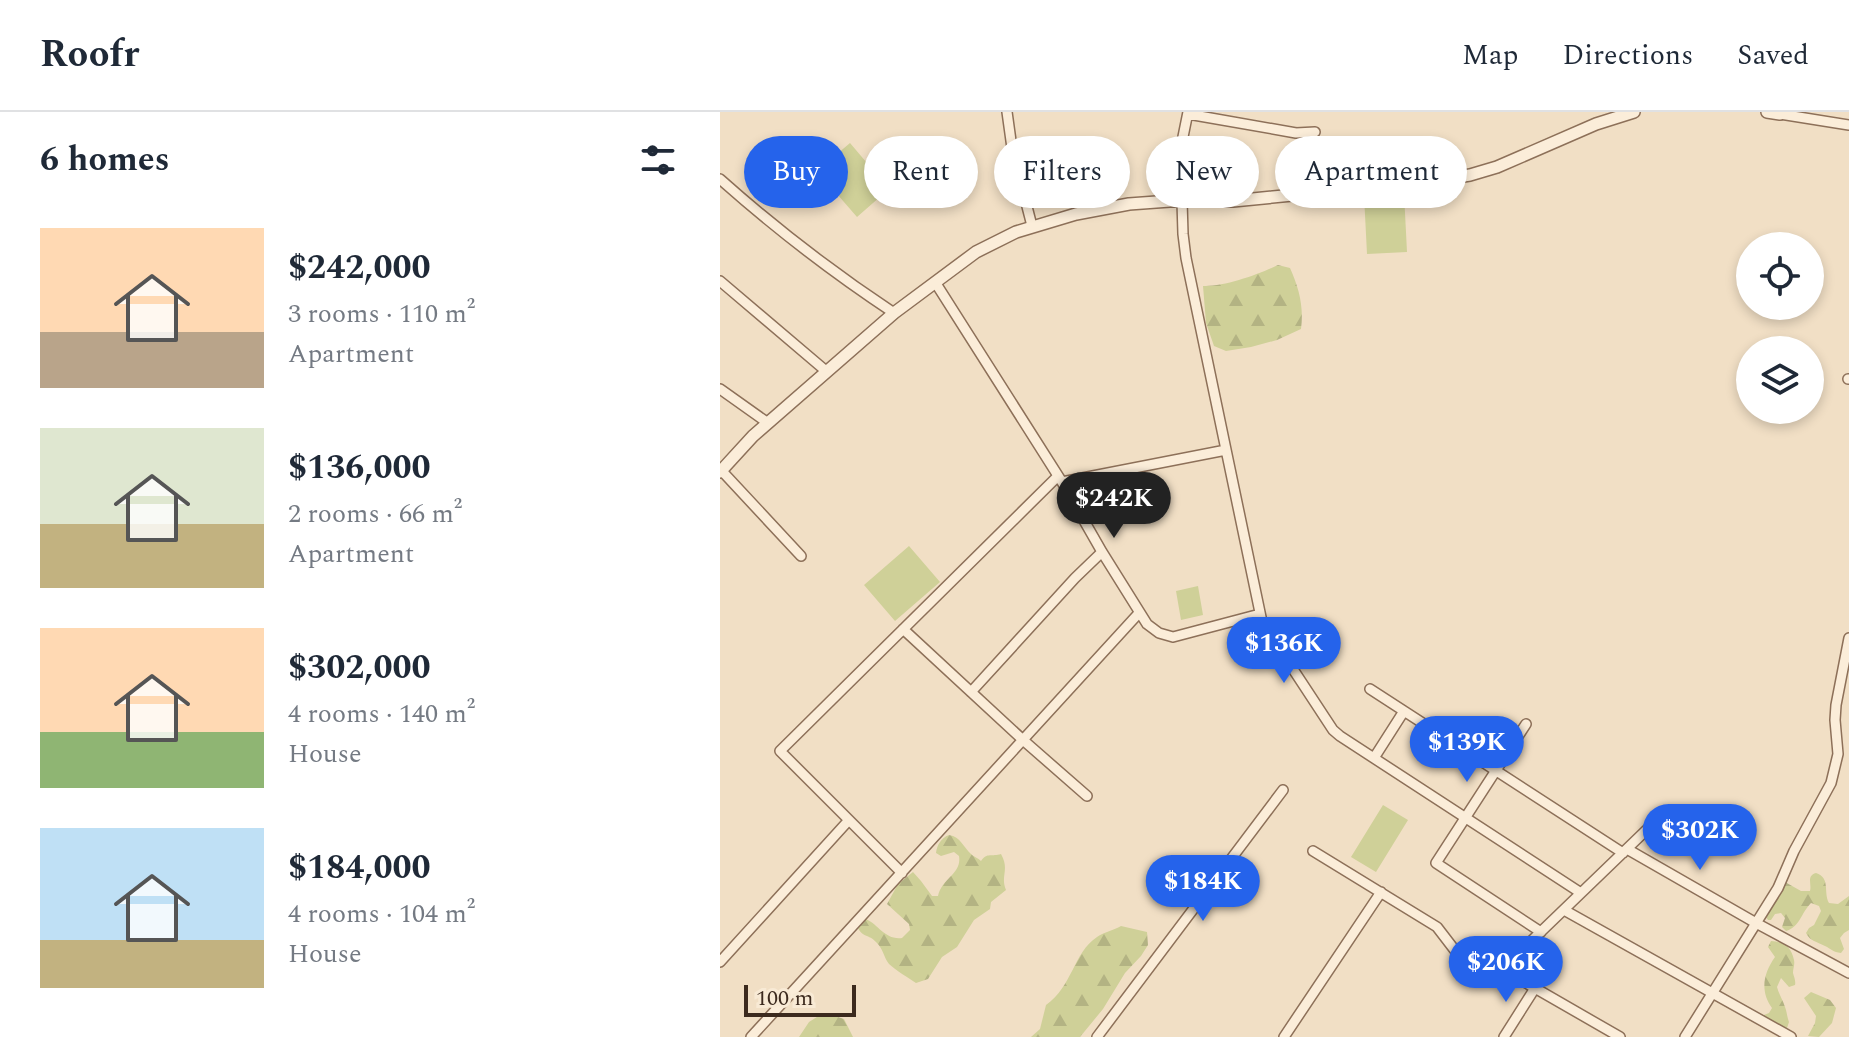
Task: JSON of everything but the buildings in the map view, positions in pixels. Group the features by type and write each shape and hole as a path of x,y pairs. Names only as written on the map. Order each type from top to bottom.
{"street":[{"path":"1007,112 1012,148 1032,226"},
{"path":"1259,198 1470,175 1497,167 1605,120 1634,112"},
{"path":"1185,136 1188,113 1296,133 1315,132"},
{"path":"1776,113 1849,125"},
{"path":"720,179 826,267 894,313"},
{"path":"801,556 721,471 768,423 894,313 988,245 1032,226 1098,209 1146,203"},
{"path":"1177,208 1262,622 1333,730 1581,893"},
{"path":"720,281 826,371"},
{"path":"935,282 1060,479 1147,624 1173,637 1260,614"},
{"path":"720,389 768,423"},
{"path":"902,873 780,751 1060,479 1226,450"},
{"path":"971,692 1102,552"},
{"path":"751,1037 1139,613"},
{"path":"903,629 1087,796"},
{"path":"1685,1037 1778,888 1831,783 1838,754 1835,720 1844,687 1849,638"},
{"path":"1370,689 1625,851 1849,973"},
{"path":"1374,758 1404,711"},
{"path":"1526,724 1436,863 1541,932"},
{"path":"1097,1037 1283,790"},
{"path":"1497,974 1663,814"},
{"path":"720,962 849,820"},
{"path":"1313,851 1437,927 1470,970 1510,974 1620,1037"},
{"path":"1284,1037 1381,892"},
{"path":"1564,910 1791,1037"},
{"path":"1504,1037 1535,988"}],"green space":[{"path":"850,143 864,160 864,208 867,208 857,217 848,207"},
{"path":"1365,208 1405,208 1407,252 1367,254"},
{"path":"1278,265 1290,268 1296,283 1301,305 1301,329 1251,347 1226,351 1214,346 1206,323 1203,286 1231,282"},
{"path":"909,546 940,582 895,621 864,585"},
{"path":"1198,586 1203,615 1181,620 1176,591"},
{"path":"1383,805 1408,820 1376,872 1351,857"},
{"path":"949,835 959,840 981,861 988,856 1001,854 1005,864 1006,890 991,902 990,909 974,920 957,947 942,957 928,979 916,983 889,964 878,944 857,926 866,919 887,934 902,938 910,930 909,924 887,904 898,884 913,872 932,896 938,896 959,862 959,856 954,852 941,856 936,853 940,842"},
{"path":"1816,873 1824,878 1829,903 1838,904 1849,896 1849,930 1840,938 1844,949 1841,953 1814,941 1806,933 1821,911 1819,906 1811,903 1797,923 1786,931 1782,927 1785,918 1781,913 1775,914 1771,920 1764,914 1785,882 1801,891 1810,891 1810,878"},
{"path":"1121,926 1147,932 1148,945 1125,973 1103,1009 1080,1037 1031,1037 1040,1029 1046,1005 1062,989 1089,944 1100,935"},
{"path":"1771,941 1786,946 1794,960 1795,985 1789,987 1781,978 1777,987 1789,1022 1787,1028 1765,1019 1764,1015 1772,1008 1765,989 1766,976 1775,957 1768,947"},
{"path":"1811,992 1830,1000 1836,1008 1832,1023 1819,1037 1808,1036 1816,1016 1804,998"},
{"path":"820,1015 844,1019 853,1037 799,1037 809,1022"}]}
